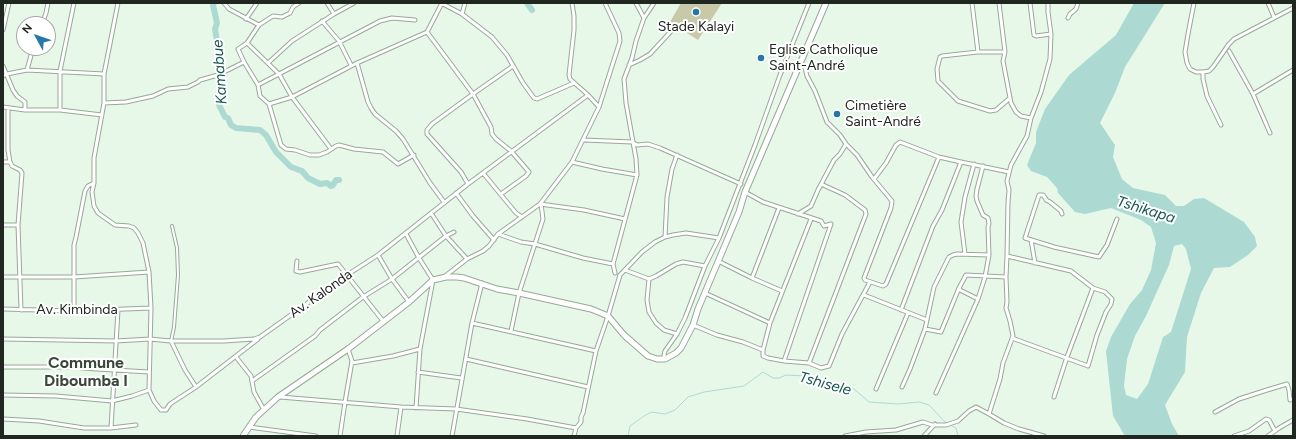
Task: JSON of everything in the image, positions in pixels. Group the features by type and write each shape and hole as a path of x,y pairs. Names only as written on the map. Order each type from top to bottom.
{"highway":[{"path":"243,436 264,410 278,397 348,349 409,302 433,280 440,278 457,277 482,283 497,290 519,293 591,309 608,316 624,335 648,356 657,359 665,359 676,353 682,348 693,325 739,212 745,192 826,3"}],"street":[{"path":"3,30 9,3"},
{"path":"45,16 48,3"},
{"path":"60,110 60,71 74,3"},
{"path":"118,3 104,74 104,103 94,158 94,183 92,192 94,206 98,214 115,225 134,228 144,243 149,272 151,308 149,390 154,401 161,410 166,410 170,404 196,387 260,337"},
{"path":"224,3 229,9 259,25"},
{"path":"246,19 257,3"},
{"path":"299,3 293,7 290,13 282,17 273,16 259,25 247,43 238,49 258,85 260,96 269,104 281,145 286,149 295,150 310,155 319,155 339,145 354,149 379,152 388,155 398,164 414,155"},
{"path":"327,3 334,14"},
{"path":"268,64 292,42 322,21 354,3"},
{"path":"269,104 292,97 356,63 427,32 441,3 462,14 492,37 508,55 513,66 534,98 574,83"},
{"path":"462,14 464,3"},
{"path":"572,3 574,30 569,75 570,79 588,95 599,108"},
{"path":"440,278 468,259 483,251 498,234 541,204 572,162 599,108 620,41 613,18 604,3"},
{"path":"636,3 644,18"},
{"path":"615,273 613,264 637,175 626,103 624,79 644,18 654,3"},
{"path":"665,359 665,351 677,334 685,318 705,266 719,238 741,184 780,75 809,3"},
{"path":"972,3 978,52"},
{"path":"999,3 1005,52 1003,61 1011,103 1016,112 1021,116 1031,118"},
{"path":"1030,3 1034,35 1051,34"},
{"path":"989,414 1000,379 1003,363 1012,338 1010,321 1006,308 1009,190 1007,181 1009,172 1027,136 1031,118 1041,92 1050,59 1051,34 1048,3"},
{"path":"1068,18 1076,9 1078,3"},
{"path":"1194,3 1185,52 1190,69 1196,72 1209,71 1234,39 1293,8"},
{"path":"1268,3 1274,17"},
{"path":"258,85 339,41 380,21 392,18 416,20"},
{"path":"322,21 339,41 352,65"},
{"path":"629,65 650,54 675,27"},
{"path":"427,32 473,94 491,126 492,134 496,139 512,150 529,172 526,176 501,194"},
{"path":"247,43 279,74 292,97 331,149"},
{"path":"1229,51 1253,94 1270,133"},
{"path":"1005,52 978,52 942,56 940,57 937,69 938,81 958,101 990,111 996,110 1010,98"},
{"path":"27,70 31,56"},
{"path":"104,103 126,102 153,96 168,89 188,87 200,80 218,75 244,62"},
{"path":"356,63 371,108 375,114 396,131 403,139 430,183 444,202"},
{"path":"800,63 805,68 827,122 857,155 892,201 864,278 865,280 883,286 886,284 939,157"},
{"path":"3,66 5,75 12,90 25,102 25,110"},
{"path":"468,184 461,172 429,136 427,131 432,124 513,66"},
{"path":"5,75 27,70 104,74"},
{"path":"1253,94 1293,70"},
{"path":"1203,72 1207,96 1221,125"},
{"name":"Av. Kalonda","path":"3,339 116,341 150,339 171,341 224,341 254,339 260,337 347,275 378,255 444,202 503,159 512,150 588,95"},
{"path":"3,108 25,110 60,110 102,115"},
{"path":"8,108 7,135 10,162 12,166 20,170 22,173 18,225 21,310"},
{"path":"584,140 632,142 637,145 648,144 677,155 741,184"},
{"path":"874,179 899,142 939,157 1009,172"},
{"path":"798,214 811,206 835,158 840,154 846,144"},
{"path":"665,237 667,197 672,169 677,155"},
{"path":"3,162 10,162"},
{"path":"572,162 637,175"},
{"path":"901,310 933,226 942,210 960,162"},
{"path":"965,254 961,222 965,197 974,164"},
{"path":"936,393 978,299 985,276 989,255 989,224 988,218 983,215 976,196 983,166"},
{"path":"483,173 516,213 522,217"},
{"path":"74,311 74,246 80,208 86,188 94,183"},
{"path":"809,363 866,214 865,210 845,195 821,184"},
{"path":"745,192 760,201 811,219 821,221 824,226 831,224 784,361"},
{"path":"456,193 473,216 494,240"},
{"path":"1062,214 1061,211 1046,200 1043,195 1039,195 1025,238 1099,257 1108,245 1117,219"},
{"path":"541,204 584,210 625,219"},
{"path":"511,331 519,293 543,220 541,204"},
{"path":"752,278 779,208"},
{"path":"431,212 446,236 468,259"},
{"path":"811,219 770,323 763,350 763,356 784,361 809,363 821,368 829,366 842,334 870,282"},
{"path":"3,225 18,225"},
{"path":"172,226 176,248 178,276 174,327 171,341 185,370 196,387"},
{"path":"252,381 315,336 320,330 363,298 392,280 446,236 454,232"},
{"path":"574,436 576,428 581,422 596,351 620,275 642,252 655,242 665,237 686,233 719,238"},
{"path":"406,234 433,280 420,349 416,408"},
{"path":"498,234 521,242 535,244 583,258 613,264"},
{"path":"1031,240 1035,263"},
{"path":"902,387 925,329 934,287 949,257 953,255 965,254 989,255"},
{"path":"378,255 392,280 409,302"},
{"path":"1007,256 1071,271 1093,288 1104,292 1112,299 1097,335 1089,365 1087,366 1067,357 1012,338"},
{"path":"718,261 752,278 782,290"},
{"path":"297,262 296,271 300,272 338,264 363,298 383,321"},
{"path":"625,270 649,278 683,262 705,266"},
{"path":"3,277 74,277 149,272"},
{"path":"925,329 941,332 966,274 1006,278"},
{"path":"649,278 647,300 649,312 656,323 664,330 677,334"},
{"path":"452,436 461,378 482,283"},
{"path":"959,288 960,290 978,299"},
{"path":"1054,397 1067,357 1093,288"},
{"path":"705,293 770,323"},
{"path":"864,295 927,320"},
{"name":"Av. Kimbinda","path":"3,309 74,311 151,308"},
{"path":"111,428 118,310"},
{"path":"876,389 908,313"},
{"path":"472,323 596,351"},
{"path":"693,325 717,335 743,342 763,350"},
{"path":"340,436 352,363 348,349"},
{"path":"352,363 393,356 420,349"},
{"path":"236,357 251,376 254,392 264,410"},
{"path":"466,359 588,387"},
{"path":"3,367 72,367 149,372"},
{"path":"418,372 461,378"},
{"path":"1216,412 1239,399 1287,384 1290,400 1293,399"},
{"path":"3,395 56,396 112,401 149,390"},
{"path":"278,397 401,407 456,409 527,419 576,428"},
{"path":"398,436 401,407"},
{"path":"845,436 866,432 896,430 924,422 932,425 946,425 962,418 974,408 1019,429 1044,436"},
{"path":"3,419 39,421 84,428 111,428 136,425"},
{"path":"1234,436 1249,431 1266,419 1275,431"},
{"path":"1268,436 1293,420"},
{"path":"924,436 934,424"},
{"path":"249,427 316,436"}],"green space":[{"name":"Stade Kalayi","path":"681,3 722,3 698,40 670,22"}],"water":[{"name":"Tshikapa","path":"1134,3 1165,3 1125,67 1115,93 1100,123 1115,145 1113,157 1122,179 1133,188 1165,195 1176,206 1184,206 1194,199 1204,198 1244,222 1255,237 1257,246 1248,255 1230,267 1214,268 1201,293 1187,337 1185,372 1165,405 1172,424 1179,436 1125,436 1113,416 1106,351 1111,337 1130,304 1142,290 1151,270 1156,243 1151,227 1141,220 1111,208 1085,214 1075,212 1058,193 1057,188 1047,177 1031,171 1027,165 1036,143 1036,132 1045,109 1069,75 1116,35","holes":["1182,244 1186,249 1191,269 1171,332 1163,337 1148,384 1137,399 1126,395 1124,386 1127,359 1135,336 1146,316 1169,265 1174,246"]}],"waterway":[{"name":"Kamabue","path":"214,3 213,5 217,23 215,29 221,76 219,105 225,117 228,118 231,125 236,128 260,130 266,135 276,152 291,167 302,171 308,178 320,184 327,183 331,186 336,180 339,180"},
{"path":"527,3 532,10"},
{"name":"Tshisele","path":"628,436 630,426 651,412 665,414 675,410 688,397 704,392 744,386 763,372 773,378 779,378 786,375 806,376 814,382 854,389 869,402 898,404 919,402 929,405 947,423"},
{"name":"Tshisele","path":"950,425 956,428 958,436"}],"place":[{"name":"Stade Kalayi","path":"696,12"},
{"name":"Eglise Catholique Saint-André","path":"761,58"},
{"name":"Cimetière Saint-André","path":"837,114"}],"district":[{"name":"Commune Diboumba I","path":"86,372"}]}
